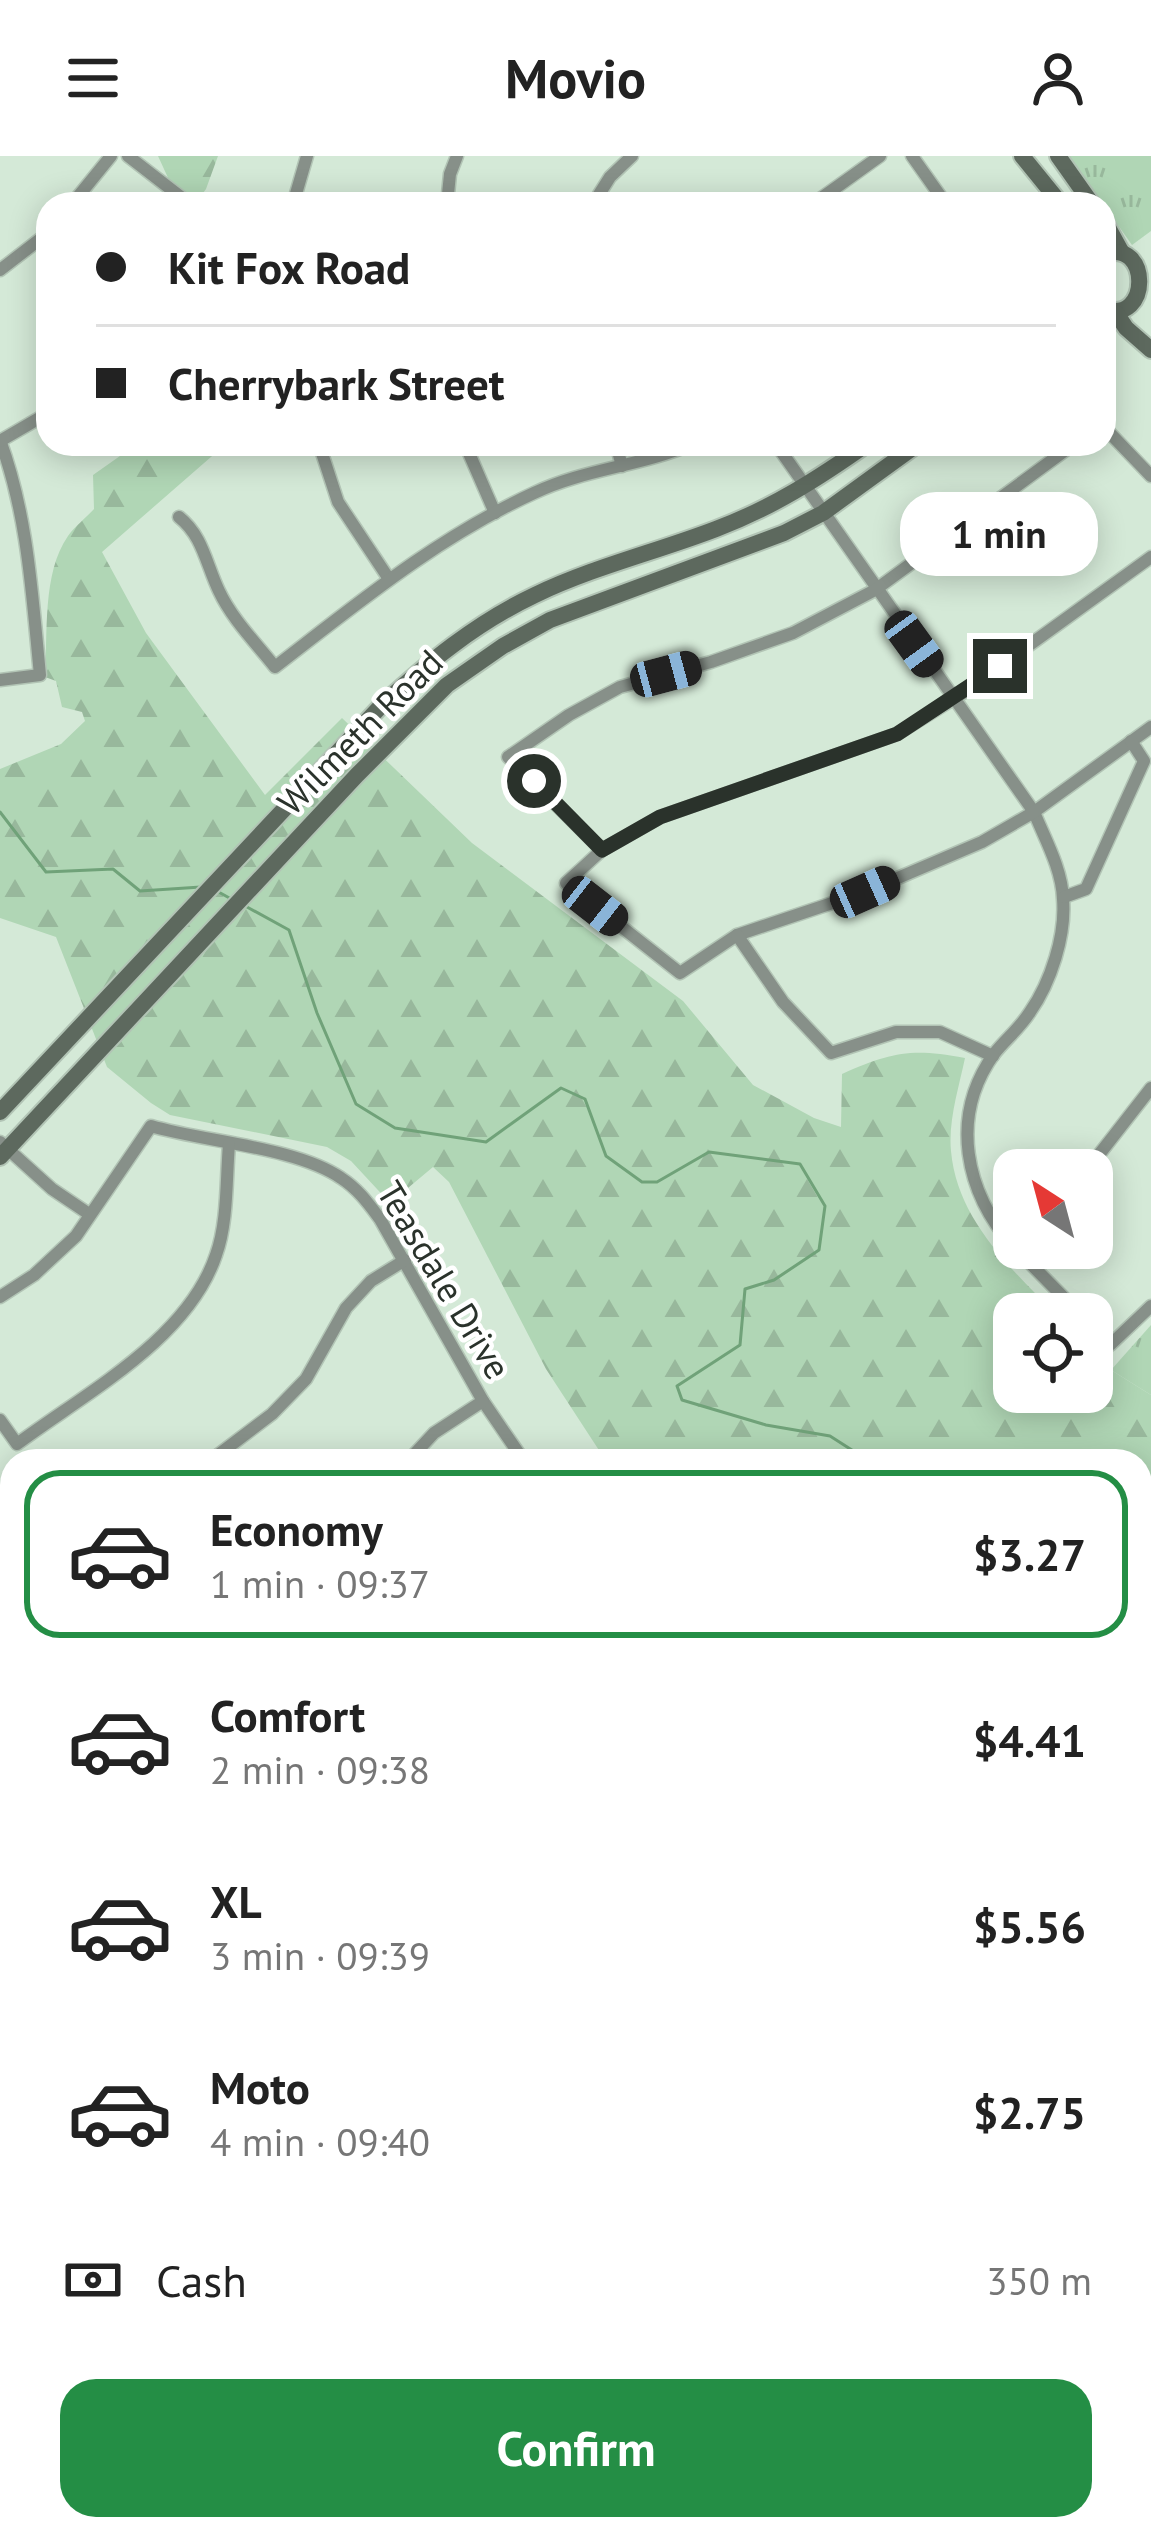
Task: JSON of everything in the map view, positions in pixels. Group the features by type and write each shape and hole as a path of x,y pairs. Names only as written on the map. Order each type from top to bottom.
{"street":[{"path":"82,192 111,156"},
{"path":"128,156 174,192"},
{"path":"296,192 307,156"},
{"path":"448,192 457,156"},
{"path":"601,192 632,156"},
{"path":"830,192 880,156"},
{"path":"912,156 938,192"},
{"path":"1022,156 1051,192"},
{"path":"1058,156 1084,192"},
{"path":"0,270 36,242"},
{"path":"1126,252 1145,269 1151,317"},
{"path":"1116,310 1132,308 1147,291"},
{"path":"1116,319 1151,350"},
{"path":"0,680 40,675 28,545 0,441 36,420"},
{"path":"1116,440 1151,476"},
{"path":"323,456 338,502 389,579"},
{"path":"470,456 495,513"},
{"path":"619,456 622,466"},
{"path":"179,517 194,530 235,618 275,668 389,579 495,513 536,491 654,456"},
{"path":"784,456 1034,812 1064,897 1052,968 1031,1012 993,1056 970,1112 965,1147 979,1196 993,1216"},
{"name":"Wilmeth Road","path":"0,1112 380,707 423,667 480,624 535,594 715,530 806,488 850,456"},
{"name":"Wilmeth Road","path":"2,1150 448,685 550,620 712,562 823,513 901,456"},
{"path":"602,850 508,757 620,687 793,633 875,590 1057,456"},
{"path":"1151,557 897,734 660,817 602,850 566,883 680,973 737,935 865,892 982,842 1034,812 1151,727"},
{"path":"1064,897 1086,889 1144,761 1131,741"},
{"path":"737,935 783,1002 831,1053 896,1032 940,1032 993,1056"},
{"path":"1103,1149 1151,1088"},
{"name":"Teasdale Drive","path":"89,1214 151,1126 303,1161 337,1174 360,1192 405,1260 483,1401 516,1449"},
{"path":"0,1420 17,1444 173,1328 196,1300 218,1251 229,1144"},
{"path":"0,1298 56,1258 89,1214 2,1150"},
{"path":"226,1449 272,1414 306,1379 346,1308 371,1281 405,1260"},
{"path":"1037,1269 1060,1293"},
{"path":"1113,1342 1151,1306"},
{"path":"419,1449 434,1433 483,1401"}],"green space":[{"path":"158,156 218,156 204,192 168,192 169,180"},
{"path":"1069,156 1151,156 1151,231 1132,245 1116,222 1116,192 1094,192"},
{"path":"120,456 212,456 102,552 146,633 265,795 342,718 472,843 683,1001 753,1085 814,1118 841,1127 842,1074 859,1067 916,1053 965,1058 950,1140 955,1176 963,1199 993,1247 993,1269 1012,1269 1035,1293 993,1293 993,1413 1113,1413 1113,1371 1151,1395 1151,1449 598,1449 546,1369 449,1182 433,1167 390,1203 351,1161 327,1147 170,1115 107,1067 56,937 0,918 0,769 61,744 85,721 82,712 62,707 56,681 45,677 47,623 50,586 60,551 94,509 93,475"},
{"path":"1151,1325 1151,1395 1113,1368"}],"waterway":[{"path":"0,812 46,872 113,869 140,891 201,887"},
{"path":"215,890 233,900"},
{"path":"247,907 289,930 317,1013 356,1104 395,1128 486,1142 561,1088 585,1099 606,1156 642,1182 657,1182 709,1152 800,1164 825,1206 819,1250 774,1280 745,1289 740,1345 677,1386 682,1400 766,1425 830,1436 850,1449"}],"route":[{"path":"534,781 602,850 660,817 897,734 1000,666"}]}
